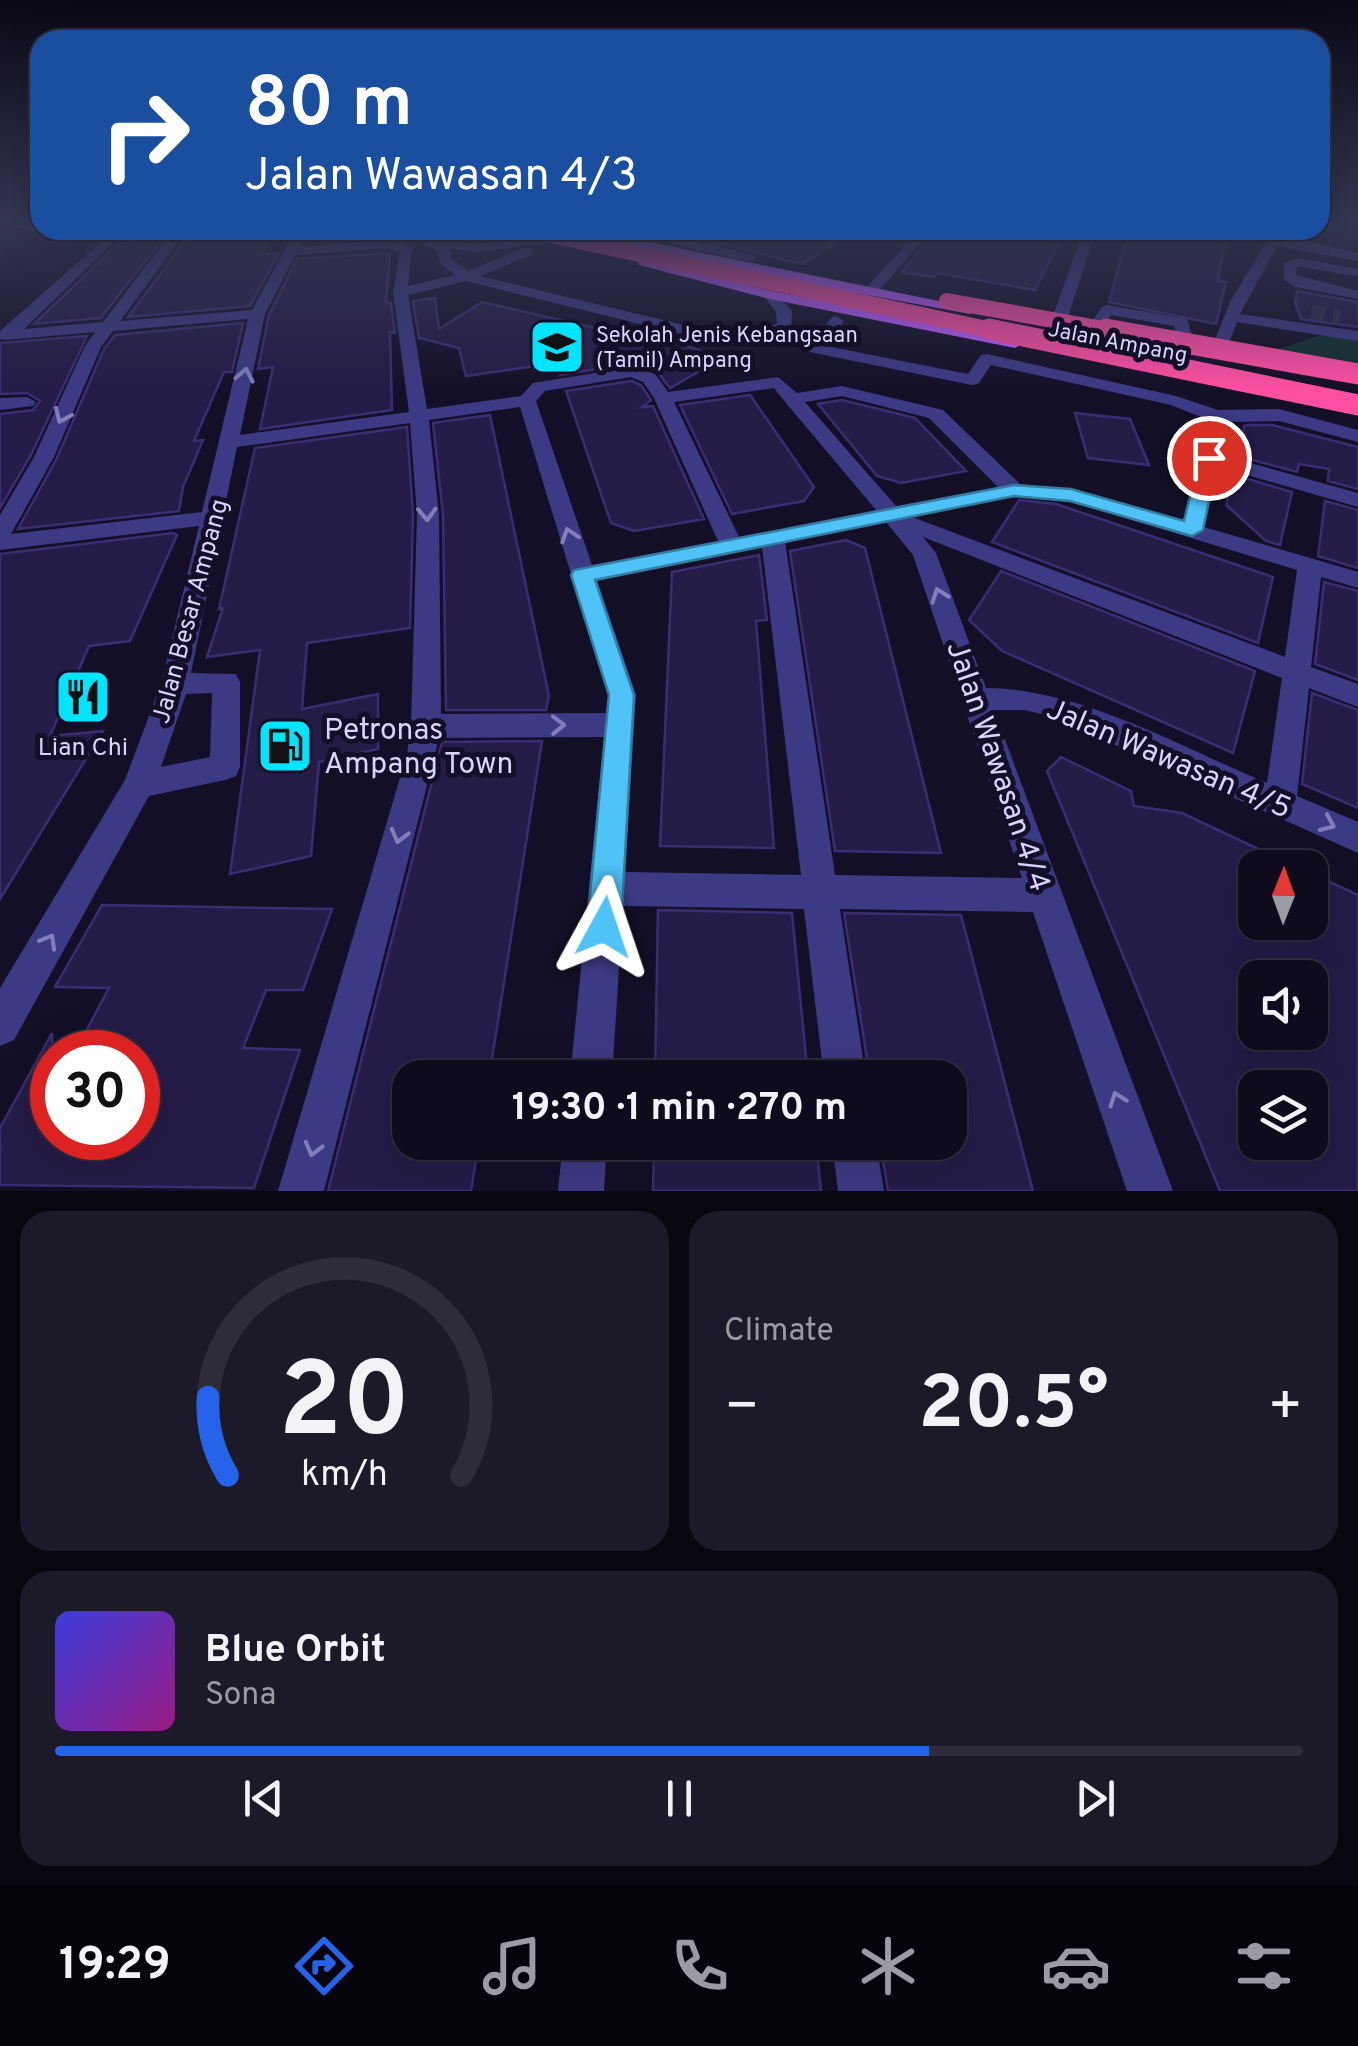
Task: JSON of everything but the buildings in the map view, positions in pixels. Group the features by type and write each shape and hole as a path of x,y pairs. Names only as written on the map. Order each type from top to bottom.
{"highway":[{"path":"752,280 1358,408"},
{"path":"828,280 1358,375"}],"main road":[{"name":"Jalan Ampang","path":"711,280 770,295 1358,408"},
{"name":"Jalan Ampang","path":"816,280 1094,330"},
{"name":"Jalan Ampang","path":"1188,346 1358,375"}],"street":[{"path":"4,335 65,280"},
{"path":"0,534 44,457 104,328 142,280"},
{"name":"Jalan Besar Ampang","path":"0,1026 139,785 175,684 232,442 257,314 277,280"},
{"path":"302,1191 422,754 426,726 428,515 420,417 400,292 402,280"},
{"path":"400,292 451,280"},
{"path":"480,280 721,339 763,337 785,325 784,311 770,295"},
{"path":"870,292 881,280"},
{"path":"1058,324 1072,280"},
{"path":"1218,352 1252,280"},
{"path":"1293,280 1358,295"},
{"path":"1235,309 1311,312"},
{"path":"1235,309 1358,336"},
{"path":"1094,330 1107,310 1181,322 1188,346"},
{"path":"4,335 257,314"},
{"path":"1340,316 1358,318"},
{"path":"836,322 816,349 972,380 987,360 1176,400 1216,416 1278,415 1358,436"},
{"path":"232,442 527,402 539,387 632,372 650,378 663,398 732,547"},
{"name":"Jalan Wawasan 4/4","path":"785,391 924,553 1150,1191"},
{"path":"663,398 842,391 936,414 1014,490"},
{"path":"0,404 26,402"},
{"path":"527,402 622,695 593,1060"},
{"path":"1192,530 1216,416"},
{"path":"1209,458 1358,500"},
{"path":"582,575 1014,490 1071,495 1358,580"},
{"path":"890,516 1358,696"},
{"path":"0,543 215,518"},
{"path":"773,539 843,1060"},
{"path":"1280,803 1310,566"},
{"path":"139,785 226,767 226,682 175,684"},
{"name":"Jalan Wawasan 4/5","path":"976,700 1024,699 1056,706 1358,838"},
{"path":"426,726 620,725"},
{"path":"607,890 1044,895"},
{"path":"581,1191 584,1160"},
{"path":"856,1160 860,1191"}],"green space":[{"path":"1321,335 1358,340 1358,363 1279,349"}],"tunnel":[{"path":"1311,312 1340,316"}],"place":[{"name":"Sekolah Jenis Kebangsaan (Tamil) Ampang","path":"557,347"},
{"name":"Lian Chi","path":"83,697"},
{"name":"Petronas Ampang Town","path":"285,746"}],"route":[{"path":"604,927 622,695 582,575 1014,490 1071,495 1192,530 1209,458"}]}
